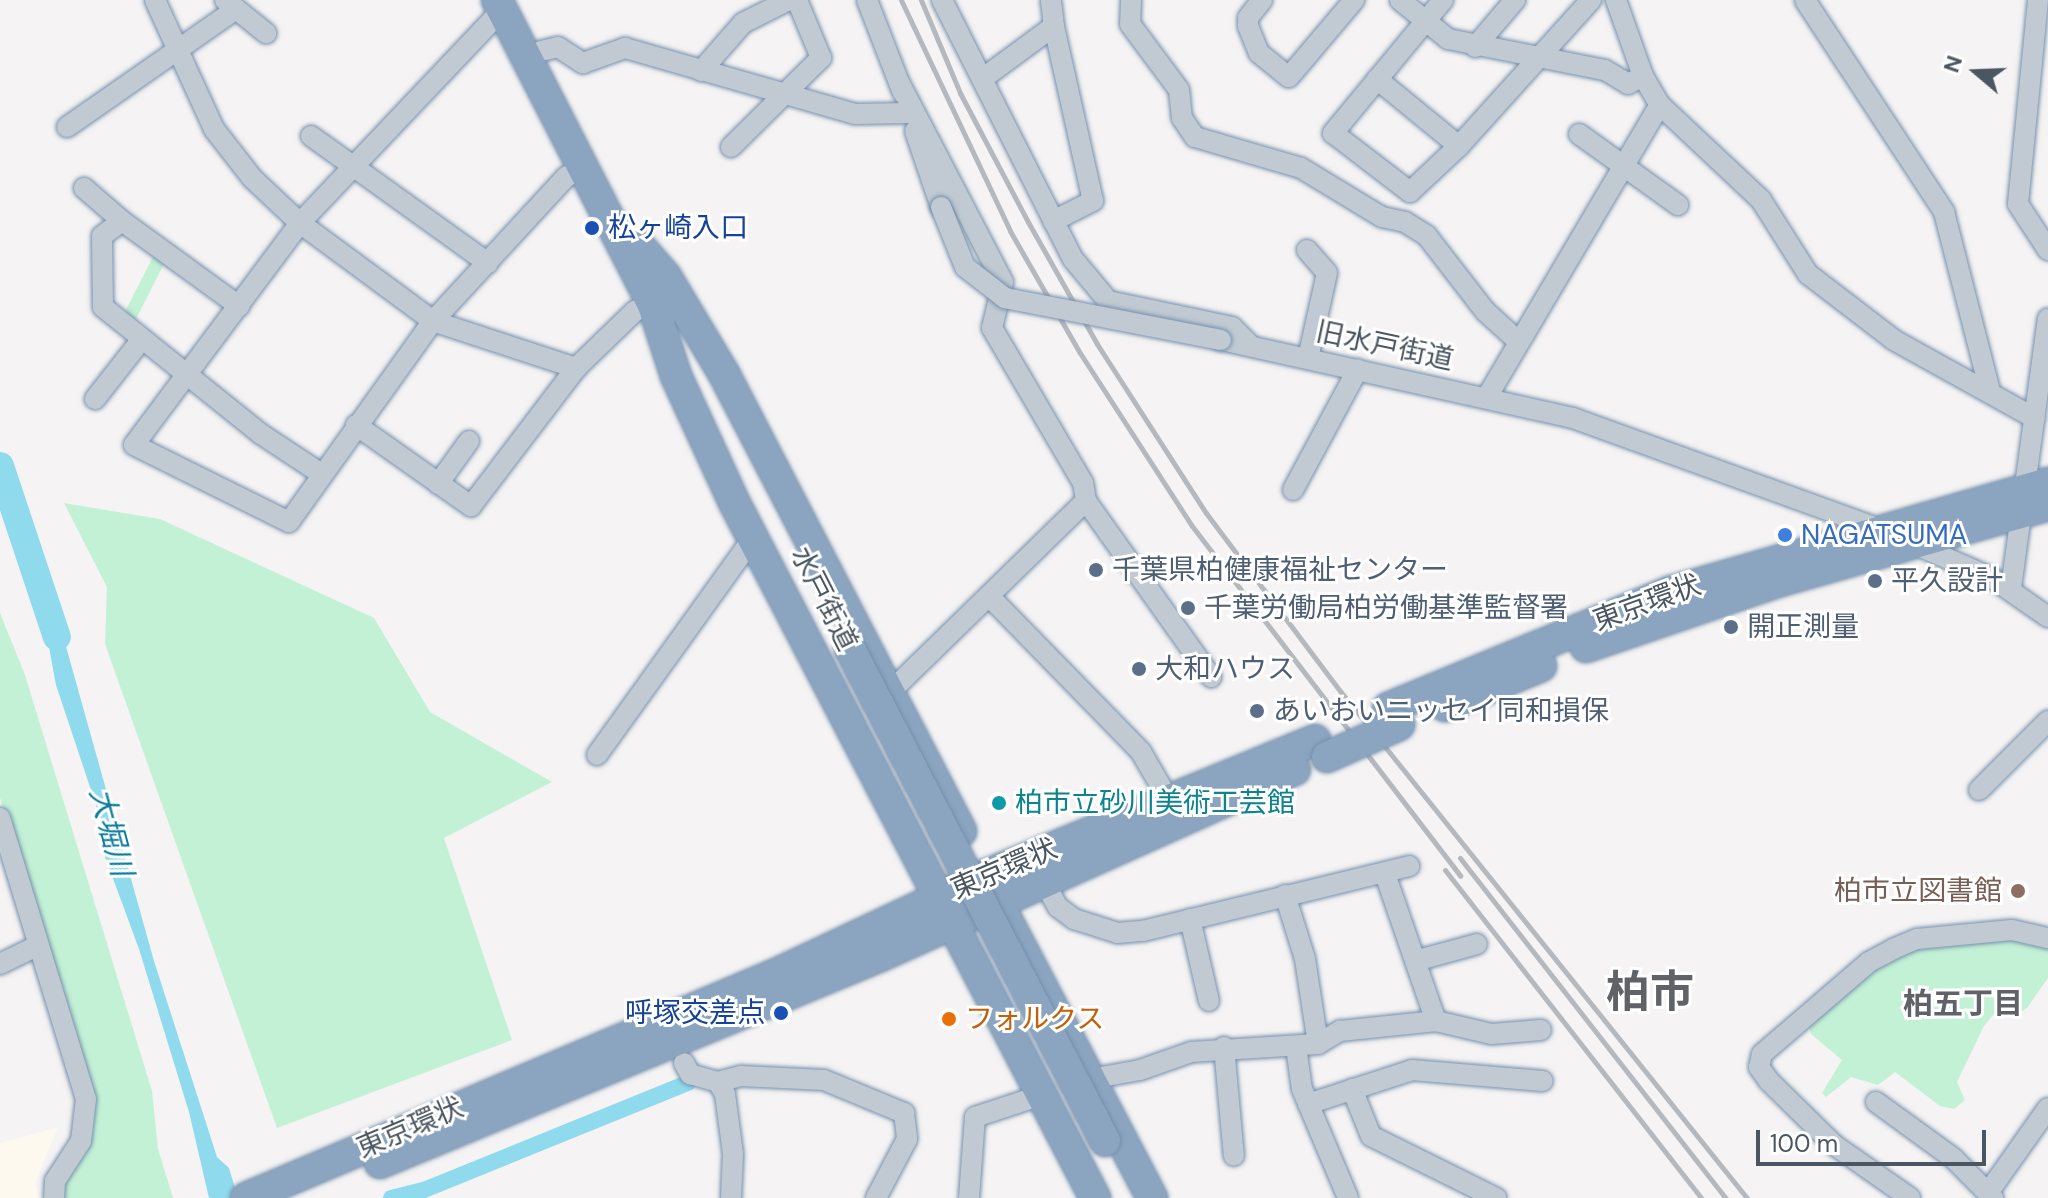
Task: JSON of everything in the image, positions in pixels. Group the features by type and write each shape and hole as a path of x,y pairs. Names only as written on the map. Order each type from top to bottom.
{"highway":[{"name":"水戸街道","path":"503,4 541,51 842,654"},
{"name":"水戸街道","path":"503,4 652,302 842,654 1097,1145 1134,1198"},
{"path":"641,248 666,277 724,374 1152,1198"},
{"path":"652,302 676,376 753,538 1095,1198"},
{"name":"東京環状","path":"270,1195 947,910 1394,717 1670,592 1880,529 2036,498"},
{"name":"東京環状","path":"1394,717 1603,640 1912,543 2036,498"},
{"name":"東京環状","path":"991,890 1045,883 1174,810"},
{"name":"水戸街道","path":"1097,1145 1115,1198"}],"street":[{"path":"155,0 214,129 252,178 300,223 433,321 576,368"},
{"path":"701,71 743,23 789,0"},
{"path":"731,147 821,58 797,0"},
{"name":"旧水戸街道","path":"867,0 965,267 1005,298 1250,345 1487,397 1658,445 1912,543 2011,588 2048,617"},
{"path":"942,0 1073,259 1116,306 1232,327 1250,345"},
{"path":"1051,0 1093,201 1053,221"},
{"path":"1131,0 1130,24 1179,90 1182,118 1195,137 1301,168 1382,217 1405,222 1427,236 1485,311 1518,341"},
{"path":"1262,0 1248,18 1248,26 1259,53 1289,77 1354,0"},
{"path":"1400,0 1448,39 1475,47 1605,70 1628,84 1643,76"},
{"path":"1443,0 1333,133 1350,151 1410,192 1459,146 1591,0"},
{"path":"1475,47 1515,0"},
{"path":"1616,0 1643,76 1660,105 1761,200 1808,274 1894,340 2035,418"},
{"path":"1805,0 1944,212 1990,391"},
{"path":"2038,0 2018,204 2048,250"},
{"path":"503,4 300,223 134,445 289,522 320,473 433,321 566,177 583,167"},
{"path":"67,127 176,49 231,5 266,33"},
{"path":"982,79 1054,26"},
{"path":"541,51 558,47 583,63 625,48 855,114 909,113"},
{"path":"1377,79 1459,146"},
{"path":"899,82 1003,282 992,328 1083,483 1086,501 1211,677"},
{"path":"1487,397 1660,105"},
{"path":"1579,134 1622,169 1678,205"},
{"path":"311,136 488,263"},
{"path":"84,188 122,221 239,306"},
{"path":"122,221 102,236 103,307 187,375 320,473"},
{"path":"1307,250 1327,273 1308,358"},
{"path":"356,425 471,506 576,368 635,311 652,302"},
{"path":"2011,588 2036,498 2035,418 2048,319"},
{"path":"95,399 142,339"},
{"path":"1293,490 1358,369"},
{"path":"438,484 469,441"},
{"path":"890,692 1086,501"},
{"path":"597,755 753,538"},
{"path":"989,596 1141,752 1174,810"},
{"path":"1979,790 2048,721"},
{"path":"0,818 86,1099 81,1141 55,1181 54,1198"},
{"path":"1045,883 1058,907 1094,929 1143,931 1409,866"},
{"path":"1385,874 1436,1021"},
{"path":"1285,895 1305,959 1318,1044"},
{"path":"1190,919 1209,1001"},
{"path":"1910,1198 1833,1144 1769,1081 1759,1067 1762,1054 1869,962 1917,939 2012,930 2048,938"},
{"path":"1415,961 1477,944"},
{"path":"0,964 37,946"},
{"path":"1090,1079 1224,1047 1318,1044 1340,1031 1436,1021 1492,1034 1541,1030"},
{"path":"1224,1047 1234,1156"},
{"path":"1296,1047 1308,1104 1348,1198"},
{"path":"684,1063 690,1074 718,1082 741,1076 824,1080 904,1113 907,1139 876,1198"},
{"path":"1308,1104 1412,1070 1543,1081"},
{"path":"718,1082 727,1103 731,1198"},
{"path":"1352,1089 1371,1136 1496,1198"},
{"path":"969,1198 975,1117 1042,1095"},
{"path":"1876,1102 1991,1194 2048,1108"}],"shaded area":[{"path":"58,1127 35,1183 39,1198 0,1198 0,1143"}],"green space":[{"path":"158,247 170,253 132,326 121,320"},
{"path":"64,503 160,519 374,618 430,712 552,782 444,838 512,1040 277,1128 105,644 107,587"},
{"path":"0,613 25,675 152,1091 158,1149 173,1198 59,1198 63,1176 89,1134 38,920 0,798"},
{"path":"2005,936 2048,947 2048,978 2027,1008 2019,1013 1999,1008 1984,1026 1957,1082 1965,1100 1954,1109 1940,1106 1895,1072 1878,1085 1851,1077 1826,1097 1822,1093 1842,1060 1811,1034 1808,1023 1907,944"}],"water":[{"path":"53,600 154,961 217,1157 229,1168 238,1198 209,1198 189,1112 139,949 101,846 105,832 56,685 41,604"}],"waterway":[{"name":"大堀川","path":"0,466 57,637"},
{"path":"391,1198 424,1190 688,1083"}],"railway":[{"path":"901,0 1010,231 1080,353 1192,526 1461,876"},
{"path":"921,0 960,93 1028,222 1097,344 1206,513 1341,692 1747,1198"},
{"path":"1460,858 1726,1198"},
{"path":"1445,870 1701,1198"}],"place":[{"name":"松ヶ崎入口","path":"592,228"},
{"name":"NAGATSUMA","path":"1785,535"},
{"name":"千葉県柏健康福祉センター","path":"1096,570"},
{"name":"平久設計","path":"1875,581"},
{"name":"千葉労働局柏労働基準監督署","path":"1188,608"},
{"name":"開正測量","path":"1731,627"},
{"name":"大和ハウス","path":"1139,669"},
{"name":"あいおいニッセイ同和損保","path":"1257,711"},
{"name":"柏市立砂川美術工芸館","path":"999,803"},
{"name":"柏市立図書館","path":"2018,891"},
{"name":"呼塚交差点","path":"781,1013"},
{"name":"フォルクス","path":"949,1019"}],"district":[{"name":"柏市","path":"1650,992"},
{"name":"柏五丁目","path":"1963,1004"}]}
